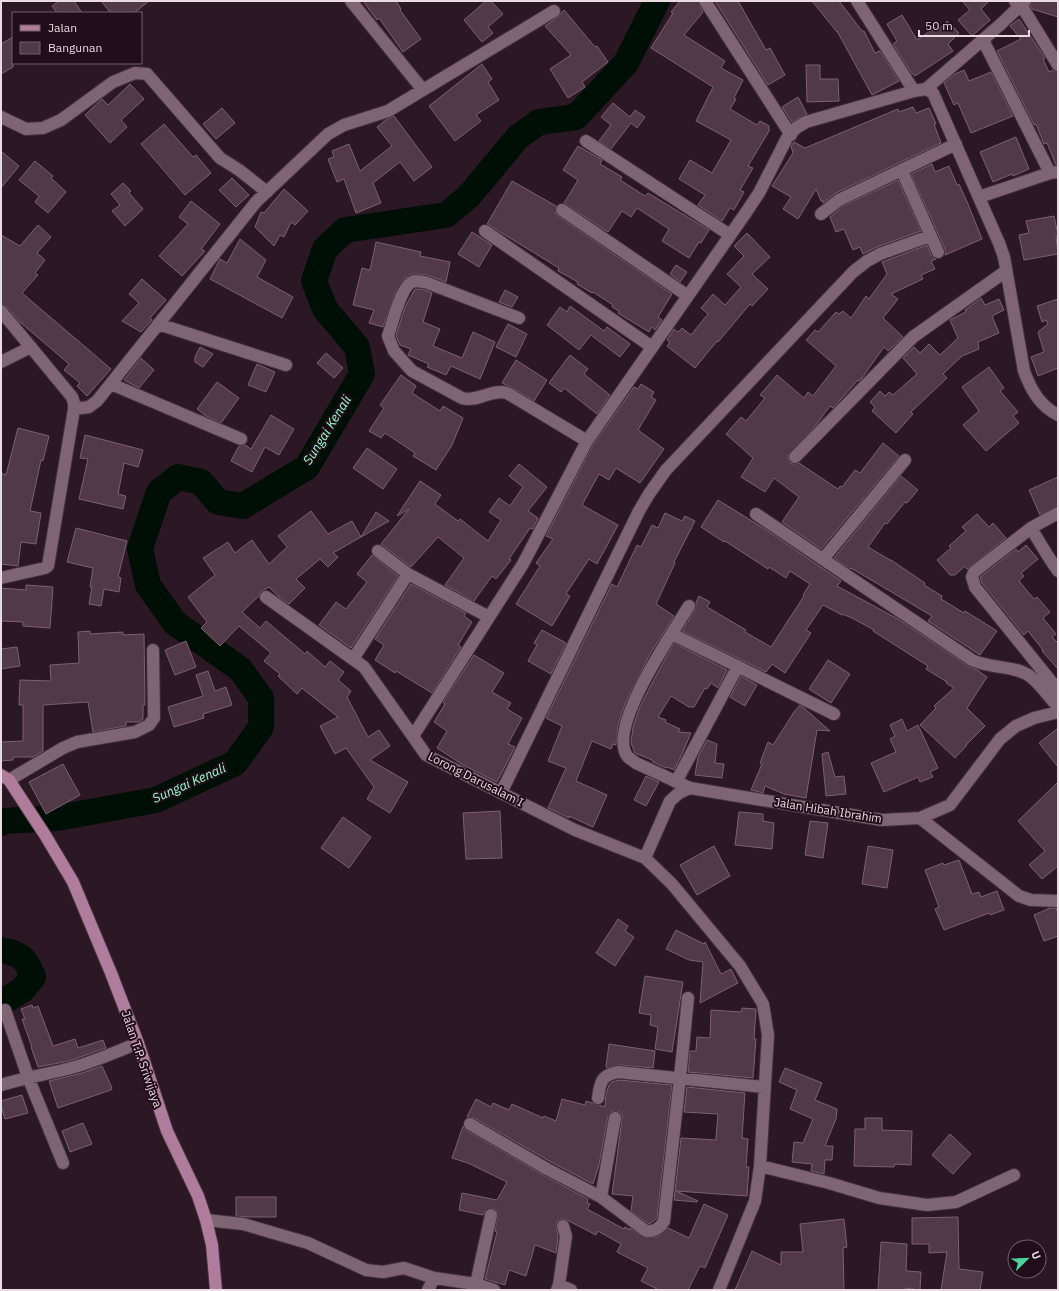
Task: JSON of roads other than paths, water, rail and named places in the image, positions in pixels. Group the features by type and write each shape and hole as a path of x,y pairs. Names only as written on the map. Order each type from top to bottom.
{"main road":[{"name":"Jalan T.P. Sriwijaya","path":"8,781 45,835 73,882 111,972 138,1044 167,1131 198,1196 206,1220 212,1245 216,1290"}],"street":[{"path":"351,1 423,90"},
{"path":"705,1 791,135"},
{"path":"857,1 920,90 933,94 1004,257 1026,376 1030,387 1041,403 1058,415"},
{"path":"413,736 523,564 587,441 759,193 787,138 796,128 806,122 920,90 983,40 1020,2 1058,65"},
{"path":"74,409 93,405 256,202 328,134 337,128 388,111 554,11"},
{"path":"979,197 1054,172 983,40"},
{"path":"1,117 26,129 43,128 61,120 113,82 135,74 147,74 220,158 239,170 266,192"},
{"path":"586,141 730,235"},
{"path":"821,214 839,200 956,144"},
{"path":"902,171 938,252"},
{"path":"562,210 688,296"},
{"path":"485,231 652,347"},
{"path":"501,793 639,511 658,480 852,272 866,261 880,254 930,236"},
{"path":"795,457 913,337 1006,271"},
{"path":"519,318 425,282 415,281 408,284 403,292 388,336 394,351 412,371 462,398 466,400 473,399 502,391 587,441"},
{"path":"1,311 72,397 74,403 48,566 1,578"},
{"path":"158,324 286,365"},
{"path":"1,362 31,347"},
{"path":"111,384 241,439"},
{"path":"823,559 905,460"},
{"path":"1058,513 1031,528 974,572 972,577 975,587 1058,690"},
{"path":"756,514 972,660 981,664 1015,670 1031,677 1058,707"},
{"path":"1031,528 1045,554 1058,571"},
{"path":"378,551 408,574 489,616"},
{"path":"353,659 408,574"},
{"name":"Lorong Darusalam I","path":"266,597 364,667 426,755 575,830 644,858"},
{"name":"Jalan Hibah Ibrahim","path":"689,606 640,687 633,702 624,735 624,748 628,757 636,762 690,788 882,820 920,818 950,805 1000,739 1016,726 1034,718 1058,712"},
{"path":"672,634 834,714"},
{"path":"8,781 63,748 77,742 135,732 149,725 154,718 153,650"},
{"path":"676,782 738,666"},
{"path":"690,788 679,793 670,801 644,858 672,884 740,966 763,1004 768,1035 760,1166 755,1201 719,1290"},
{"path":"920,818 1019,896 1031,900 1058,901"},
{"path":"470,1124 547,1169 601,1197 646,1231 651,1232 660,1227 664,1221 688,998"},
{"path":"6,1010 28,1077 63,1163"},
{"path":"1,1085 28,1077 70,1068 138,1044"},
{"path":"598,1098 600,1083 604,1077 618,1072 764,1087"},
{"path":"601,1197 615,1118"},
{"path":"760,1166 829,1183 879,1198 927,1205 956,1202 1014,1175"},
{"path":"476,1284 491,1215"},
{"path":"206,1220 243,1224 308,1243 366,1270 382,1272 404,1268 434,1278 476,1284 494,1290"},
{"path":"563,1226 566,1236 558,1288 571,1290"},
{"path":"428,1290 434,1278"}],"waterway":[{"name":"Sungai Kenali","path":"1,823 3,821 57,818 156,800 235,763 261,727 261,698 240,669 175,623 148,585 140,548 159,492 178,477 201,482 218,502 243,506 307,467 362,374 357,347 325,309 314,281 325,249 345,230 446,215 468,197 518,137 539,122 576,117 626,63 657,1"},
{"name":"Sungai Kenali","path":"1,950 13,953 22,958 28,965 33,977 22,990 1,1003"}]}
